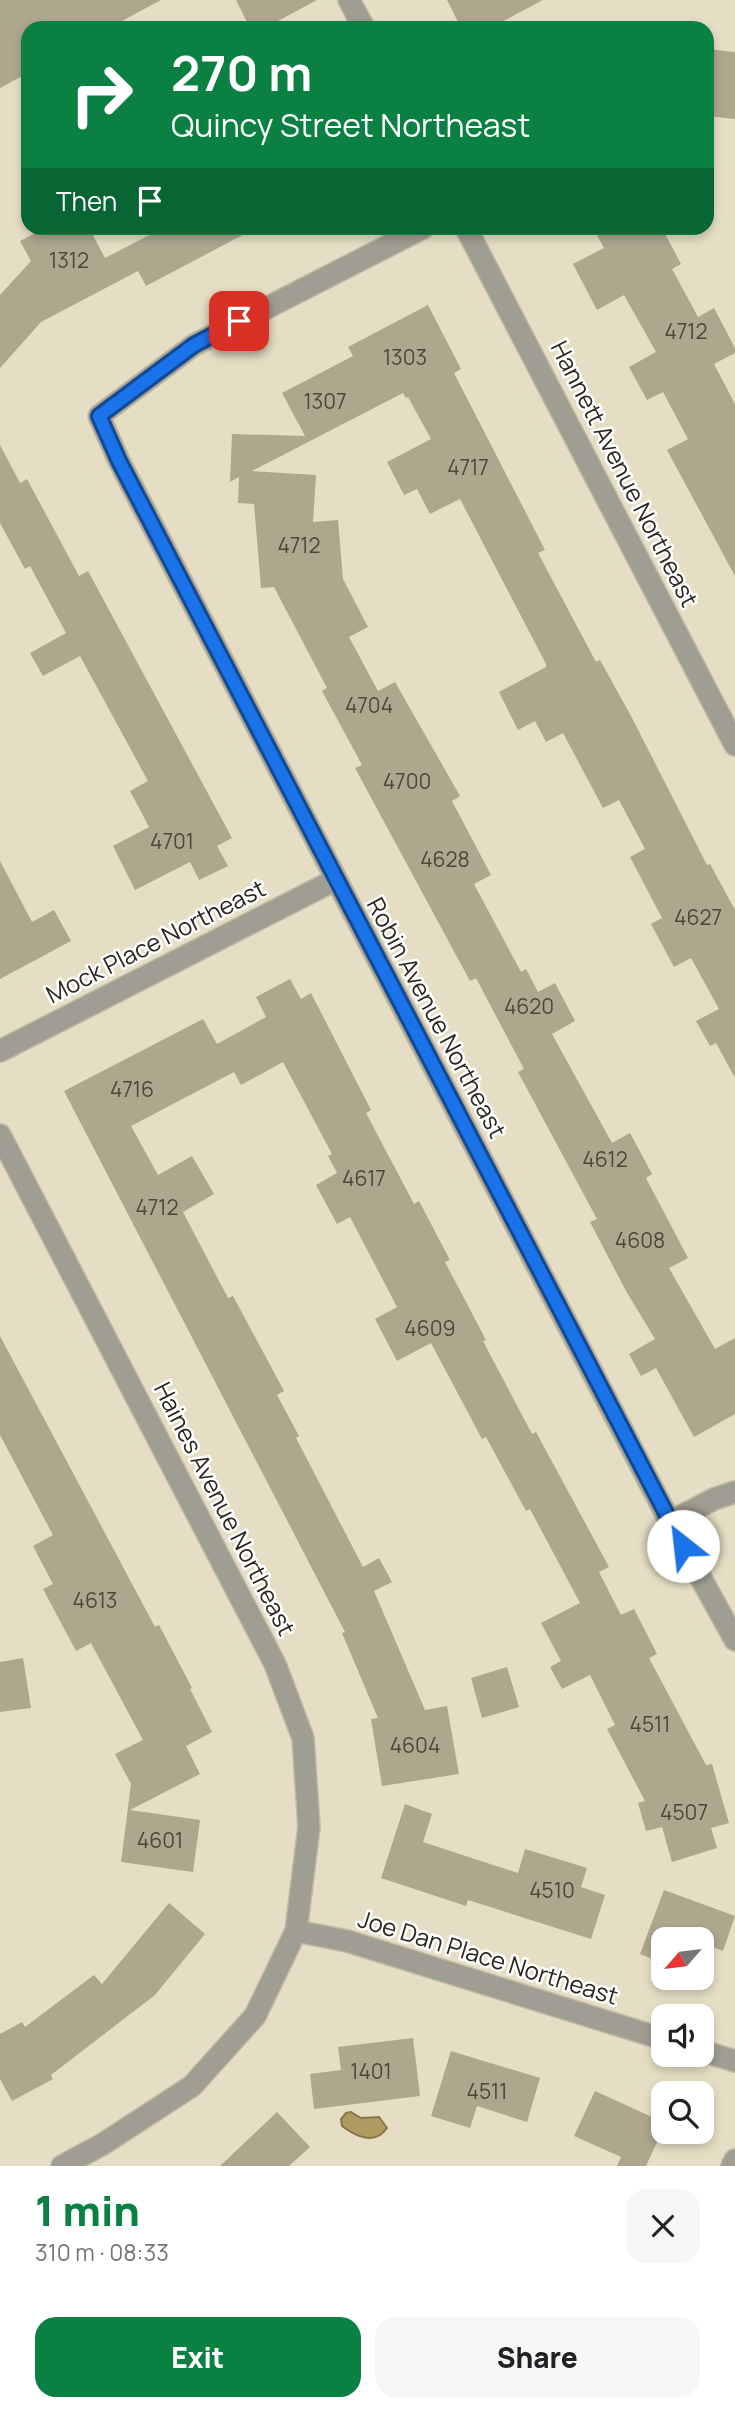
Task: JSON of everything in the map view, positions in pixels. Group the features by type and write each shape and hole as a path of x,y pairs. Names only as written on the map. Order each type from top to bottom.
{"street":[{"path":"349,0 360,21"},
{"name":"Robin Avenue Northeast","path":"409,235 194,345 99,416 125,474 335,880 670,1522 735,1640"},
{"name":"Hannett Avenue Northeast","path":"470,235 735,746"},
{"name":"Mock Place Northeast","path":"0,1051 335,880"},
{"name":"Haines Avenue Northeast","path":"0,1135 275,1664 303,1738 309,1827 296,1931 255,2016 192,2086 103,2144 62,2166"},
{"path":"670,1522 714,1499 735,1492"},
{"name":"Joe Dan Place Northeast","path":"296,1931 346,1941 651,2035"},
{"path":"714,2055 735,2061"},
{"path":"732,2166 735,2160"}],"shaded area":[{"path":"351,2112 361,2118 379,2117 387,2128 377,2137 359,2136 342,2126 341,2119"}],"building":[{"path":"0,0 161,0 122,21 21,21 21,77 0,88"},
{"path":"236,0 317,0 278,21 246,21"},
{"path":"447,0 543,0 503,21 458,21"},
{"path":"714,50 735,52 735,119 714,117"},
{"path":"32,235 93,235 105,258 149,235 243,235 146,286 138,271 41,322 0,368 0,295 31,261 20,241"},
{"path":"597,235 666,235 681,264 672,269 698,317 714,308 735,348 735,353 714,364 735,404 735,576 667,450 688,439 663,392 647,400 629,367 656,352 624,295 597,310 573,264 604,248"},
{"path":"428,305 461,369 454,373 545,550 538,553 596,662 600,660 631,716 707,865 710,864 735,910 735,1078 716,1043 710,1046 696,1021 719,1009 691,958 674,967 651,924 662,918 630,857 645,849 619,800 603,808 563,733 546,742 535,721 518,730 499,692 546,667 546,664 460,499 430,514 417,489 404,495 387,462 431,439 408,397 403,393 252,471 316,475 313,522 338,520 343,579 368,627 349,637 378,691 395,682 460,796 452,801 491,875 474,884 521,972 526,969 538,992 555,983 575,1021 552,1034 612,1143 630,1133 652,1174 646,1178 688,1258 669,1268 715,1349 735,1338 735,1414 694,1437 656,1368 641,1376 629,1354 655,1339 590,1222 597,1219 518,1072 524,1069 476,978 470,981 355,768 362,765 322,691 327,688 274,587 261,588 254,504 238,503 239,477 230,482 232,434 305,436 282,393 353,356 348,347"},
{"path":"0,445 20,483 27,479 79,576 88,571 232,838 217,846 228,866 199,880 190,862 135,890 113,846 149,827 130,791 148,781 80,656 43,676 30,653 66,633 30,566 25,569 0,523"},
{"path":"0,861 32,922 54,910 71,941 0,979"},
{"path":"290,979 301,999 311,993 371,1110 366,1113 414,1204 419,1201 450,1260 445,1262 486,1340 483,1341 532,1434 536,1432 609,1567 599,1572 621,1615 634,1609 657,1654 649,1658 706,1765 712,1764 729,1823 711,1828 717,1848 672,1862 662,1827 646,1831 638,1803 645,1801 607,1729 615,1725 590,1675 562,1689 550,1667 561,1661 541,1623 580,1603 530,1509 526,1511 486,1437 482,1439 431,1343 397,1361 375,1319 397,1307 350,1217 337,1224 316,1185 337,1173 328,1156 332,1154 283,1062 241,1085 234,1072 131,1126 158,1175 192,1156 214,1194 183,1212 228,1298 233,1296 284,1391 277,1395 299,1436 296,1438 363,1567 379,1558 392,1582 374,1591 425,1710 447,1706 459,1774 382,1786 371,1719 378,1718 342,1633 345,1632 64,1091 203,1019 217,1044 266,1017 256,997"},
{"path":"0,1336 155,1627 159,1625 212,1732 186,1746 200,1774 130,1810 200,1820 193,1872 121,1862 131,1784 115,1754 143,1740 91,1643 76,1651 43,1589 53,1584 33,1546 53,1535 0,1435"},
{"path":"23,1658 31,1708 0,1712 0,1662"},
{"path":"507,1667 519,1707 482,1718 471,1678"},
{"path":"405,1804 432,1814 423,1842 518,1873 525,1849 587,1868 581,1887 605,1895 591,1939 468,1900 466,1906 381,1878"},
{"path":"664,1890 735,1916 723,1951 714,1948 714,1927 651,1927 651,1958 640,1954"},
{"path":"169,1903 205,1934 155,1995 51,2075 53,2079 12,2101 0,2079 0,2034 22,2022 25,2027 94,1975 102,1984"},
{"path":"413,2038 420,2096 314,2109 310,2074 341,2070 338,2047"},
{"path":"451,2051 540,2078 527,2122 477,2106 470,2128 431,2116"},
{"path":"595,2091 651,2117 651,2144 656,2144 646,2166 617,2166 621,2157 574,2136"},
{"path":"277,2112 310,2147 289,2166 220,2166"}],"route":[{"path":"239,321 194,345 99,416 119,461 322,856 683,1546"}]}
